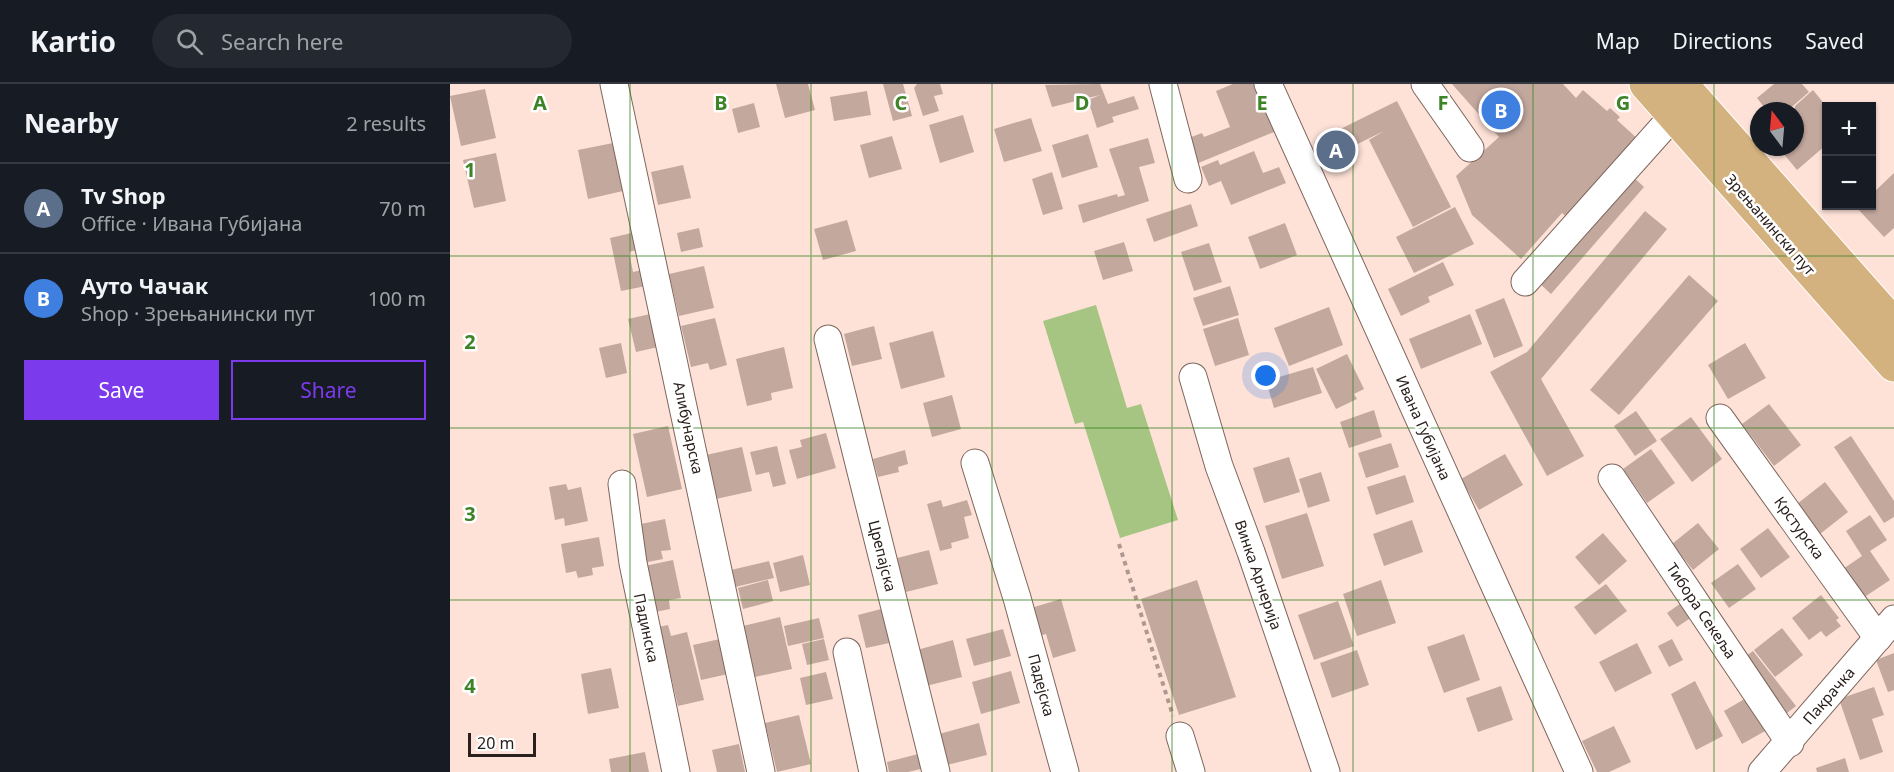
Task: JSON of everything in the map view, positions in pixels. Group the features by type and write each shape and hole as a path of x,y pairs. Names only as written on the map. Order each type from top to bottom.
{"main road":[{"name":"Зрењанински пут","path":"1646,84 1894,365"},
{"name":"Зрењанински пут","path":"1682,84 1894,326"}],"street":[{"name":"Алибунарска","path":"614,84 761,772"},
{"path":"1163,84 1188,179"},
{"name":"Ивана Губијана","path":"1268,84 1579,772"},
{"path":"1425,84 1470,148"},
{"path":"1525,282 1674,116"},
{"name":"Црепајска","path":"828,339 936,772"},
{"name":"Винка Арнерија","path":"1193,377 1219,466 1251,552 1326,772"},
{"name":"Крстурска","path":"1720,418 1886,629"},
{"name":"Падејска","path":"975,463 1017,598 1065,772"},
{"name":"Тибора Секеља","path":"1612,478 1790,743"},
{"name":"Падинска","path":"622,484 633,562 676,772"},
{"name":"Пакрачка","path":"1762,772 1790,743 1886,629"},
{"path":"847,652 873,772"},
{"path":"1179,736 1191,772"}],"path":[{"path":"1119,544 1179,736"}],"green space":[{"path":"1096,305 1127,408 1141,404 1178,520 1120,538 1083,422 1075,424 1043,321"}],"building":[{"path":"776,84 808,84 815,110 785,118"},
{"path":"883,84 903,84 912,116 893,121"},
{"path":"917,84 940,84 943,94 934,96 939,111 923,116 914,88"},
{"path":"1100,84 1108,104 1134,96 1139,109 1112,117 1114,122 1097,128 1088,100 1100,95 1052,107 1045,85"},
{"path":"1233,84 1260,84 1279,130 1196,164 1186,139 1202,133 1204,137 1230,127 1216,91"},
{"path":"1452,84 1563,84 1576,98 1583,90 1607,111 1610,108 1620,117 1617,120 1640,141 1570,220 1562,213 1521,259 1472,215 1456,176 1499,137"},
{"path":"1774,84 1802,84 1809,92 1797,102 1760,102 1757,98"},
{"path":"485,89 496,138 461,146 450,96"},
{"path":"1813,90 1823,102 1822,148 1797,170 1785,156 1804,156 1804,102 1800,102"},
{"path":"867,91 871,115 834,121 830,97"},
{"path":"1397,101 1451,207 1413,227 1369,140 1384,131 1323,161 1314,142"},
{"path":"754,103 760,127 738,133 732,109"},
{"path":"963,115 974,152 940,163 929,125"},
{"path":"1031,118 1042,151 1004,162 994,129"},
{"path":"1088,134 1098,167 1062,178 1052,145"},
{"path":"892,136 902,169 869,178 860,145"},
{"path":"1148,138 1155,163 1139,167 1149,201 1083,223 1078,205 1117,194 1118,197 1125,195 1109,149"},
{"path":"613,143 623,191 588,199 578,150"},
{"path":"1254,151 1263,173 1279,167 1286,183 1231,205 1221,181 1209,186 1201,167 1218,160 1220,165"},
{"path":"496,153 506,201 474,208 463,160"},
{"path":"683,165 691,198 658,205 651,172"},
{"path":"1052,172 1063,209 1043,215 1032,179"},
{"path":"1894,173 1894,228 1884,237 1859,210 1876,210 1876,190"},
{"path":"1630,174 1644,187 1551,294 1537,281"},
{"path":"1191,204 1198,226 1154,242 1146,219"},
{"path":"1455,207 1474,244 1414,273 1396,237"},
{"path":"1645,211 1667,229 1541,379 1584,456 1547,476 1490,372 1527,352"},
{"path":"847,220 856,251 823,260 814,229"},
{"path":"1285,223 1297,255 1260,269 1248,237"},
{"path":"699,228 703,247 681,252 677,233"},
{"path":"636,232 640,249 629,252 633,272 642,270 646,286 621,291 610,238"},
{"path":"1124,242 1133,271 1103,280 1094,251"},
{"path":"1209,243 1222,282 1194,291 1181,252"},
{"path":"1443,262 1454,285 1428,297 1430,302 1401,316 1388,289"},
{"path":"704,266 714,308 679,316 669,274"},
{"path":"1689,275 1718,301 1619,415 1590,390"},
{"path":"1230,286 1239,315 1203,326 1193,298"},
{"path":"1504,298 1523,346 1494,358 1475,310"},
{"path":"1329,307 1343,345 1289,366 1274,328"},
{"path":"650,314 658,347 636,352 628,319"},
{"path":"1470,314 1482,344 1421,369 1409,339"},
{"path":"715,318 727,365 710,370 708,363 691,367 681,326"},
{"path":"1238,318 1249,355 1215,366 1203,329"},
{"path":"874,326 882,359 852,366 844,334"},
{"path":"933,331 945,377 901,389 889,343"},
{"path":"621,343 627,373 606,378 599,348"},
{"path":"1745,343 1766,378 1728,399 1708,365"},
{"path":"784,347 793,388 771,393 772,400 747,406 736,359"},
{"path":"1347,354 1364,389 1354,394 1357,399 1336,409 1316,369"},
{"path":"1313,367 1322,393 1274,408 1266,381"},
{"path":"952,395 961,429 932,437 923,403"},
{"path":"1769,404 1801,445 1774,466 1742,424"},
{"path":"1374,410 1382,437 1349,448 1340,422"},
{"path":"1636,411 1657,441 1635,456 1614,426"},
{"path":"1691,417 1722,459 1692,482 1660,439"},
{"path":"668,426 682,489 647,497 633,434"},
{"path":"826,433 836,468 797,479 789,450 802,447 800,440"},
{"path":"1851,436 1894,501 1894,517 1884,523 1834,447"},
{"path":"1391,443 1399,467 1366,478 1358,453"},
{"path":"777,446 786,484 773,487 769,472 756,475 750,452"},
{"path":"742,447 752,491 716,499 706,455"},
{"path":"1651,449 1675,483 1647,503 1623,469"},
{"path":"905,450 908,464 898,467 899,472 878,477 873,459"},
{"path":"1505,454 1523,485 1479,510 1461,479"},
{"path":"1289,457 1300,492 1264,503 1253,468"},
{"path":"1321,472 1330,501 1308,508 1299,479"},
{"path":"1405,475 1414,502 1376,515 1367,487"},
{"path":"1825,482 1848,512 1820,534 1797,504"},
{"path":"566,484 568,490 581,487 588,521 565,526 564,518 555,520 549,487"},
{"path":"941,500 943,507 967,500 972,515 964,517 969,538 951,543 952,548 940,551 927,504"},
{"path":"1307,513 1324,566 1282,579 1265,526"},
{"path":"1870,515 1887,540 1870,551 1890,580 1863,598 1843,569 1862,556 1846,531"},
{"path":"665,519 671,550 661,551 663,559 643,563 636,525"},
{"path":"1412,520 1423,552 1384,566 1373,534"},
{"path":"1698,523 1719,549 1693,570 1672,544"},
{"path":"1768,528 1790,557 1761,578 1740,549"},
{"path":"1603,533 1627,561 1599,585 1575,557"},
{"path":"599,537 604,566 592,568 593,575 578,578 576,571 566,573 561,544"},
{"path":"929,550 938,584 906,592 897,558"},
{"path":"803,555 810,585 780,592 773,563"},
{"path":"673,560 681,598 669,600 670,609 650,613 640,567"},
{"path":"769,561 774,578 735,587 731,570"},
{"path":"1738,564 1756,589 1729,608 1711,583"},
{"path":"768,580 773,601 743,609 738,588"},
{"path":"1197,580 1236,697 1179,715 1141,599"},
{"path":"1381,580 1396,623 1357,636 1343,594"},
{"path":"1606,584 1627,611 1595,635 1574,607"},
{"path":"1821,595 1839,618 1836,620 1841,626 1826,637 1821,631 1809,640 1792,618"},
{"path":"1061,599 1076,651 1053,658 1046,634 1039,636 1031,608"},
{"path":"1338,601 1354,646 1314,660 1298,615"},
{"path":"1684,601 1695,615 1677,627 1667,613"},
{"path":"885,608 894,642 866,648 858,615"},
{"path":"780,617 792,669 755,677 743,626"},
{"path":"819,618 824,638 788,646 784,626"},
{"path":"668,625 671,636 687,632 704,700 678,706 666,655 660,656 654,628"},
{"path":"1782,628 1803,655 1775,677 1754,650"},
{"path":"1003,629 1011,656 974,666 966,639"},
{"path":"1464,634 1480,680 1444,693 1427,647"},
{"path":"720,639 728,674 701,680 693,645"},
{"path":"824,639 829,660 807,665 802,644"},
{"path":"1672,639 1683,660 1669,667 1658,646"},
{"path":"953,640 962,677 926,686 917,650"},
{"path":"1637,643 1652,673 1615,692 1599,662"},
{"path":"1357,650 1369,685 1332,698 1320,663"},
{"path":"1753,651 1796,706 1782,717 1739,661"},
{"path":"1894,653 1894,690 1888,692 1876,660"},
{"path":"611,668 619,708 588,714 581,674"},
{"path":"1011,671 1020,703 981,714 972,682"},
{"path":"826,672 833,699 806,705 800,678"},
{"path":"1695,681 1723,736 1696,750 1671,694"},
{"path":"1501,686 1513,720 1478,732 1466,698"},
{"path":"1874,687 1884,715 1872,719 1883,752 1860,760 1839,699"},
{"path":"1748,697 1767,730 1742,744 1724,711"},
{"path":"799,715 811,764 777,772 765,723"},
{"path":"979,723 987,755 947,765 939,734"},
{"path":"1614,726 1631,762 1609,772 1597,772 1582,741"},
{"path":"739,744 745,772 717,772 712,750"},
{"path":"645,752 649,772 611,772 609,759"},
{"path":"922,753 925,768 908,772 889,772 887,762"},
{"path":"1845,758 1849,772 1817,772 1816,768"}],"place":[{"name":"Ауто Чачак","path":"1501,110"},
{"name":"Tv Shop","path":"1336,150"}]}
